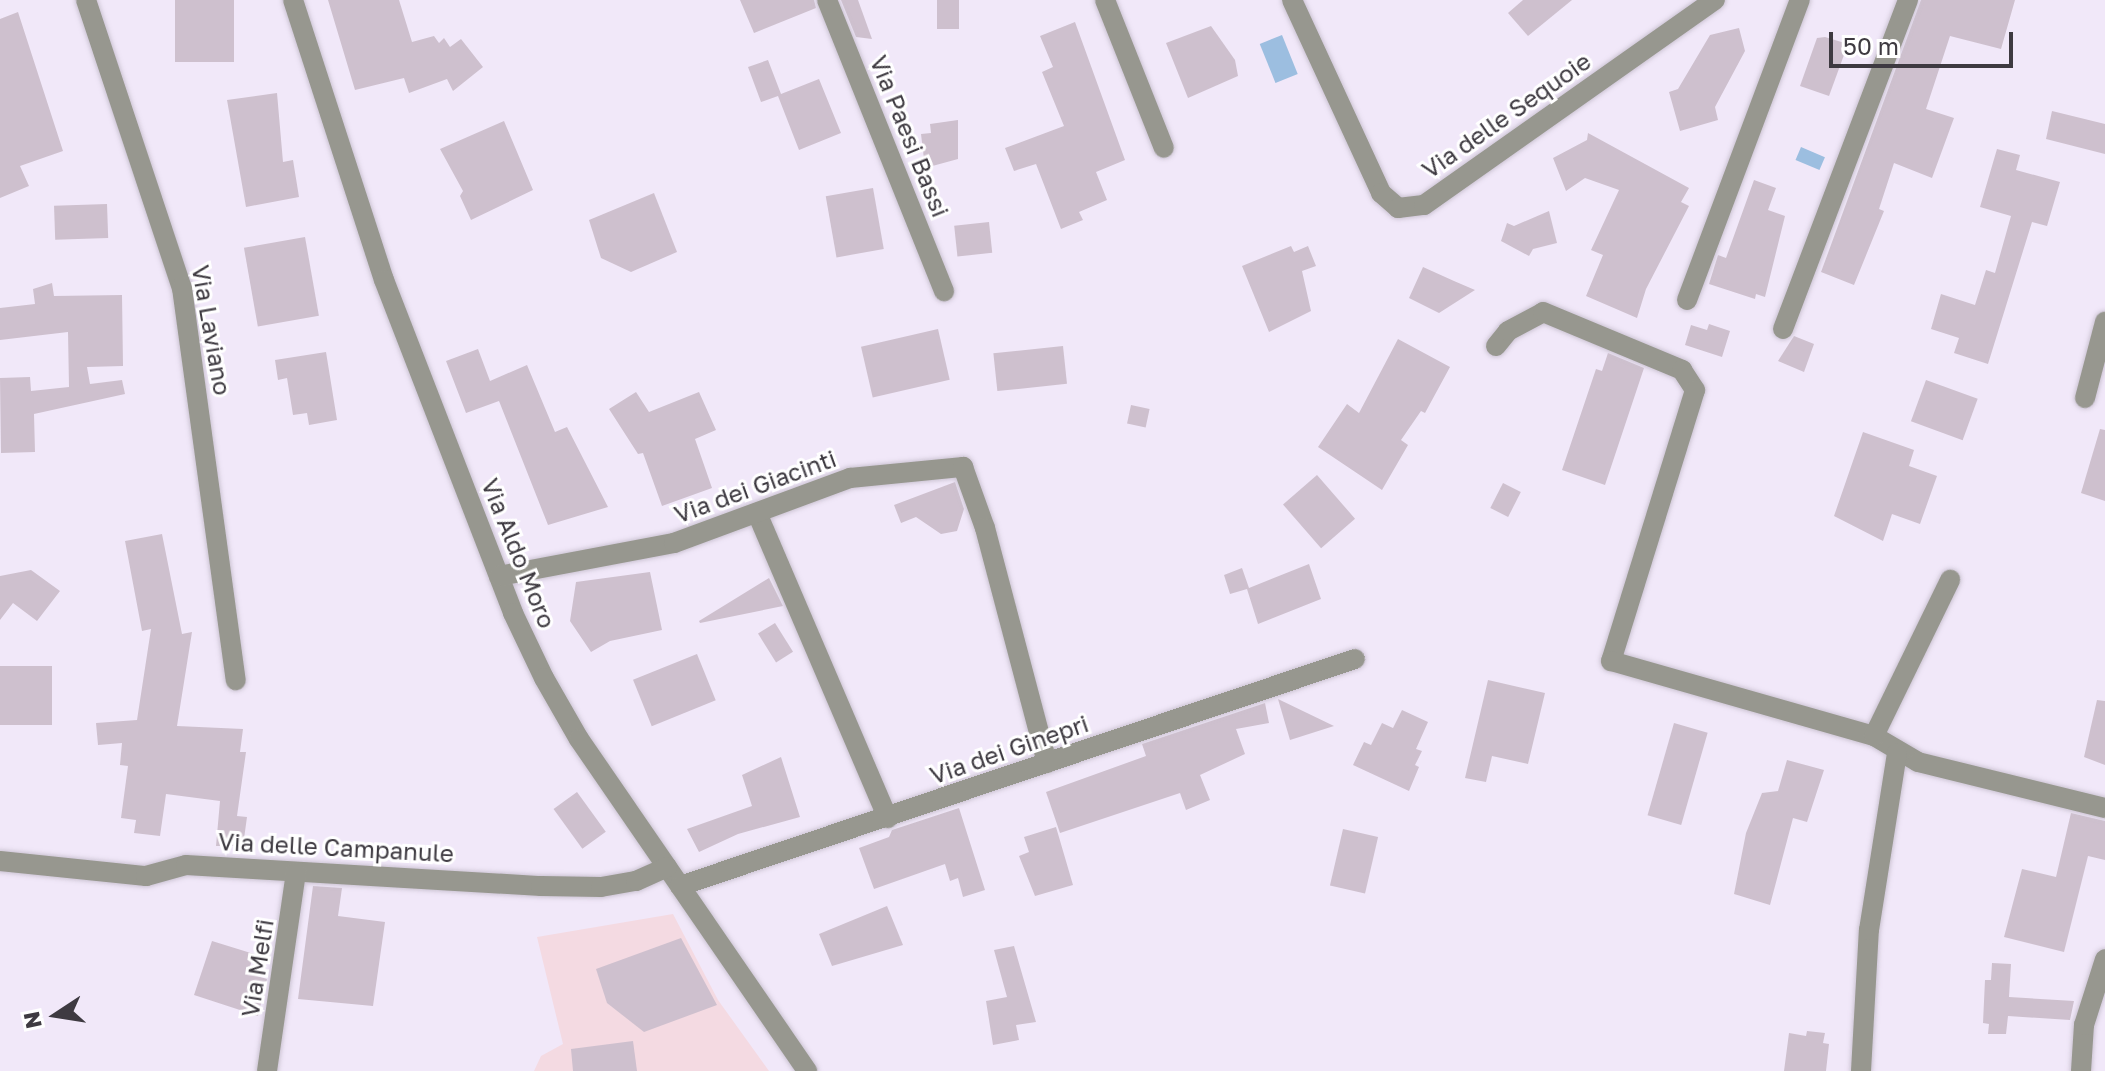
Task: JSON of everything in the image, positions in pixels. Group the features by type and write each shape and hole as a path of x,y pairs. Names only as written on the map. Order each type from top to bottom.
{"street":[{"name":"Via Laviano","path":"86,0 182,288 236,680"},
{"name":"Via Aldo Moro","path":"293,0 384,280 499,576 544,678 579,739 807,1071"},
{"name":"Via Paesi Bassi","path":"827,0 944,291"},
{"path":"1105,0 1164,148"},
{"name":"Via delle Sequoie","path":"1292,0 1381,193 1398,208 1424,205 1715,0"},
{"path":"1687,300 1800,0"},
{"path":"1783,329 1908,0"},
{"path":"1496,346 1508,331 1543,312 1682,370 1695,390 1611,661 1874,736 1897,753 2105,808"},
{"path":"2085,398 2105,322"},
{"name":"Via dei Giacinti","path":"499,576 674,543 850,478 963,467 1047,763"},
{"path":"757,513 888,818"},
{"path":"1874,736 1950,580"},
{"name":"Via dei Ginepri","path":"680,886 1355,659"},
{"path":"1861,1071 1871,915 1897,753"},
{"name":"Via delle Campanule","path":"0,861 146,876 186,865 601,887 636,881 667,867"},
{"name":"Via Melfi","path":"267,1071 296,872"},
{"path":"2081,1071 2084,1025 2105,959"}],"shaded area":[{"path":"673,914 718,1000 769,1071 534,1071 541,1056 563,1044 537,937"}],"water":[{"path":"1282,35 1298,74 1275,83 1260,44"},
{"path":"1801,147 1825,157 1819,170 1796,160"}],"building":[{"path":"175,0 234,0 234,62 175,62"},
{"path":"328,0 399,0 412,42 434,36 439,43 444,38 450,47 461,39 483,67 453,91 447,79 409,93 404,78 355,90"},
{"path":"740,0 814,0 816,8 754,33"},
{"path":"841,0 858,0 872,39 856,37"},
{"path":"937,0 959,0 959,29 937,29"},
{"path":"1523,0 1572,0 1528,36 1508,13"},
{"path":"1921,0 2015,0 2001,49 1950,36 1926,109 1954,118 1932,178 1894,163 1879,209 1884,211 1854,285 1821,272"},
{"path":"18,12 63,151 20,166 29,186 0,198 0,19"},
{"path":"1075,22 1125,160 1096,172 1107,200 1079,212 1083,220 1061,229 1036,164 1014,171 1005,148 1064,126 1042,72 1053,67 1040,36"},
{"path":"1211,26 1235,60 1238,76 1188,98 1166,43"},
{"path":"1739,28 1745,51 1715,107 1718,120 1680,131 1669,92 1678,89 1710,35"},
{"path":"1825,37 1848,44 1829,96 1800,86 1817,38"},
{"path":"768,60 781,94 819,79 841,133 799,150 778,96 761,102 748,67"},
{"path":"277,93 283,162 293,160 299,197 246,207 227,100"},
{"path":"2052,111 2105,124 2105,154 2046,139"},
{"path":"958,120 958,159 925,168 921,134 931,133 930,124"},
{"path":"504,121 533,190 471,220 460,196 463,191 440,149"},
{"path":"1588,133 1689,188 1681,202 1689,206 1646,289 1637,318 1586,296 1603,255 1591,250 1619,190 1585,178 1566,191 1553,158 1587,140"},
{"path":"1997,149 2020,155 2016,170 2060,182 2047,226 2032,222 1988,364 1954,353 1959,338 1931,329 1941,294 1975,305 1986,270 1995,273 2011,216 1980,207"},
{"path":"1754,180 1776,188 1768,210 1785,216 1765,297 1756,294 1755,299 1709,284 1718,255 1726,258"},
{"path":"873,188 884,249 836,257 826,196"},
{"path":"654,193 677,252 631,272 601,258 589,220"},
{"path":"107,204 108,238 55,240 54,206"},
{"path":"1549,211 1557,243 1533,249 1529,256 1501,241 1507,223 1514,226"},
{"path":"989,222 992,253 957,256 954,226"},
{"path":"305,237 319,316 258,327 244,248"},
{"path":"1291,246 1294,252 1308,246 1316,266 1302,271 1311,311 1269,332 1242,266"},
{"path":"1423,267 1475,290 1439,313 1409,298"},
{"path":"52,283 54,296 122,295 123,366 87,367 90,384 122,380 125,394 34,414 35,452 1,453 0,378 30,377 31,391 69,387 68,332 0,340 0,308 35,304 33,289"},
{"path":"1709,324 1730,331 1722,357 1685,345 1691,325 1707,330"},
{"path":"938,329 950,380 873,397 861,347"},
{"path":"1794,336 1814,344 1804,372 1778,361"},
{"path":"1398,339 1450,367 1425,413 1421,411 1401,440 1408,445 1382,490 1318,447 1347,404 1359,413"},
{"path":"1063,346 1067,384 997,391 993,353"},
{"path":"478,349 490,381 527,365 555,432 567,427 608,507 548,525 499,401 466,413 446,361"},
{"path":"326,352 337,420 309,425 307,413 293,415 287,378 278,380 275,360"},
{"path":"1608,353 1644,368 1605,485 1562,470 1596,369 1602,371"},
{"path":"1926,380 1978,399 1963,440 1911,421"},
{"path":"636,392 649,412 699,392 716,430 695,439 712,488 662,506 643,453 638,454 609,409"},
{"path":"1131,405 1150,409 1146,428 1127,424"},
{"path":"2100,429 2105,430 2105,501 2081,493"},
{"path":"1863,432 1914,450 1909,466 1937,476 1920,524 1892,514 1883,541 1834,516"},
{"path":"1317,475 1355,519 1321,548 1283,505"},
{"path":"955,482 964,509 957,531 941,534 916,517 901,523 894,505"},
{"path":"1503,483 1521,492 1508,517 1490,508"},
{"path":"162,534 182,634 192,632 177,726 243,729 240,752 246,752 237,816 247,817 243,846 216,846 220,801 166,794 160,836 134,833 136,820 121,818 128,766 120,765 122,743 98,745 96,723 137,720 151,629 142,631 125,541"},
{"path":"1309,564 1321,599 1258,624 1247,589 1230,594 1224,575 1242,568 1249,588"},
{"path":"31,570 60,591 37,621 13,603 0,620 0,576"},
{"path":"650,572 662,630 610,641 591,652 570,621 576,582"},
{"path":"769,578 783,606 700,623 699,621"},
{"path":"775,623 793,652 776,662 758,634"},
{"path":"697,654 716,700 652,726 633,680"},
{"path":"0,666 52,666 52,725 0,725"},
{"path":"1488,680 1545,693 1528,764 1492,756 1486,782 1465,778"},
{"path":"1278,699 1334,726 1290,740"},
{"path":"2097,700 2105,701 2105,765 2084,757"},
{"path":"1265,703 1269,723 1236,729 1245,754 1200,775 1210,800 1186,810 1180,793 1060,833 1046,792 1146,756 1142,744"},
{"path":"1402,710 1428,722 1416,749 1422,751 1409,791 1353,765 1364,742 1371,745 1382,723 1393,728"},
{"path":"1674,723 1708,733 1681,825 1648,815"},
{"path":"781,757 800,817 738,834 699,852 687,829 752,806 742,775"},
{"path":"1787,760 1824,770 1807,822 1793,818 1770,905 1734,894 1746,833 1762,793 1778,791"},
{"path":"577,792 606,832 582,849 554,809"},
{"path":"959,808 985,890 963,897 958,878 950,881 945,864 874,889 859,848 889,837 892,830"},
{"path":"2071,813 2105,821 2105,860 2088,856 2064,952 2004,937 2022,869 2056,877"},
{"path":"1056,827 1073,885 1035,896 1019,856 1029,852 1024,837"},
{"path":"1343,829 1378,837 1365,894 1330,886"},
{"path":"313,886 342,888 338,916 385,922 373,1006 298,999"},
{"path":"887,906 903,945 832,966 819,934"},
{"path":"681,938 717,1005 644,1032 607,1003 596,969"},
{"path":"212,941 254,954 248,973 267,979 258,1016 194,995"},
{"path":"1014,946 1036,1022 1016,1025 1019,1040 993,1045 986,1001 1007,997 994,950"},
{"path":"1992,963 2011,964 2009,997 2074,1001 2070,1020 2008,1016 2006,1034 1988,1034 1989,1024 1983,1023 1985,980 1991,980"},
{"path":"1807,1031 1825,1033 1823,1043 1829,1044 1826,1071 1784,1071 1789,1033 1806,1036"},
{"path":"633,1041 637,1071 573,1071 571,1049"}]}
